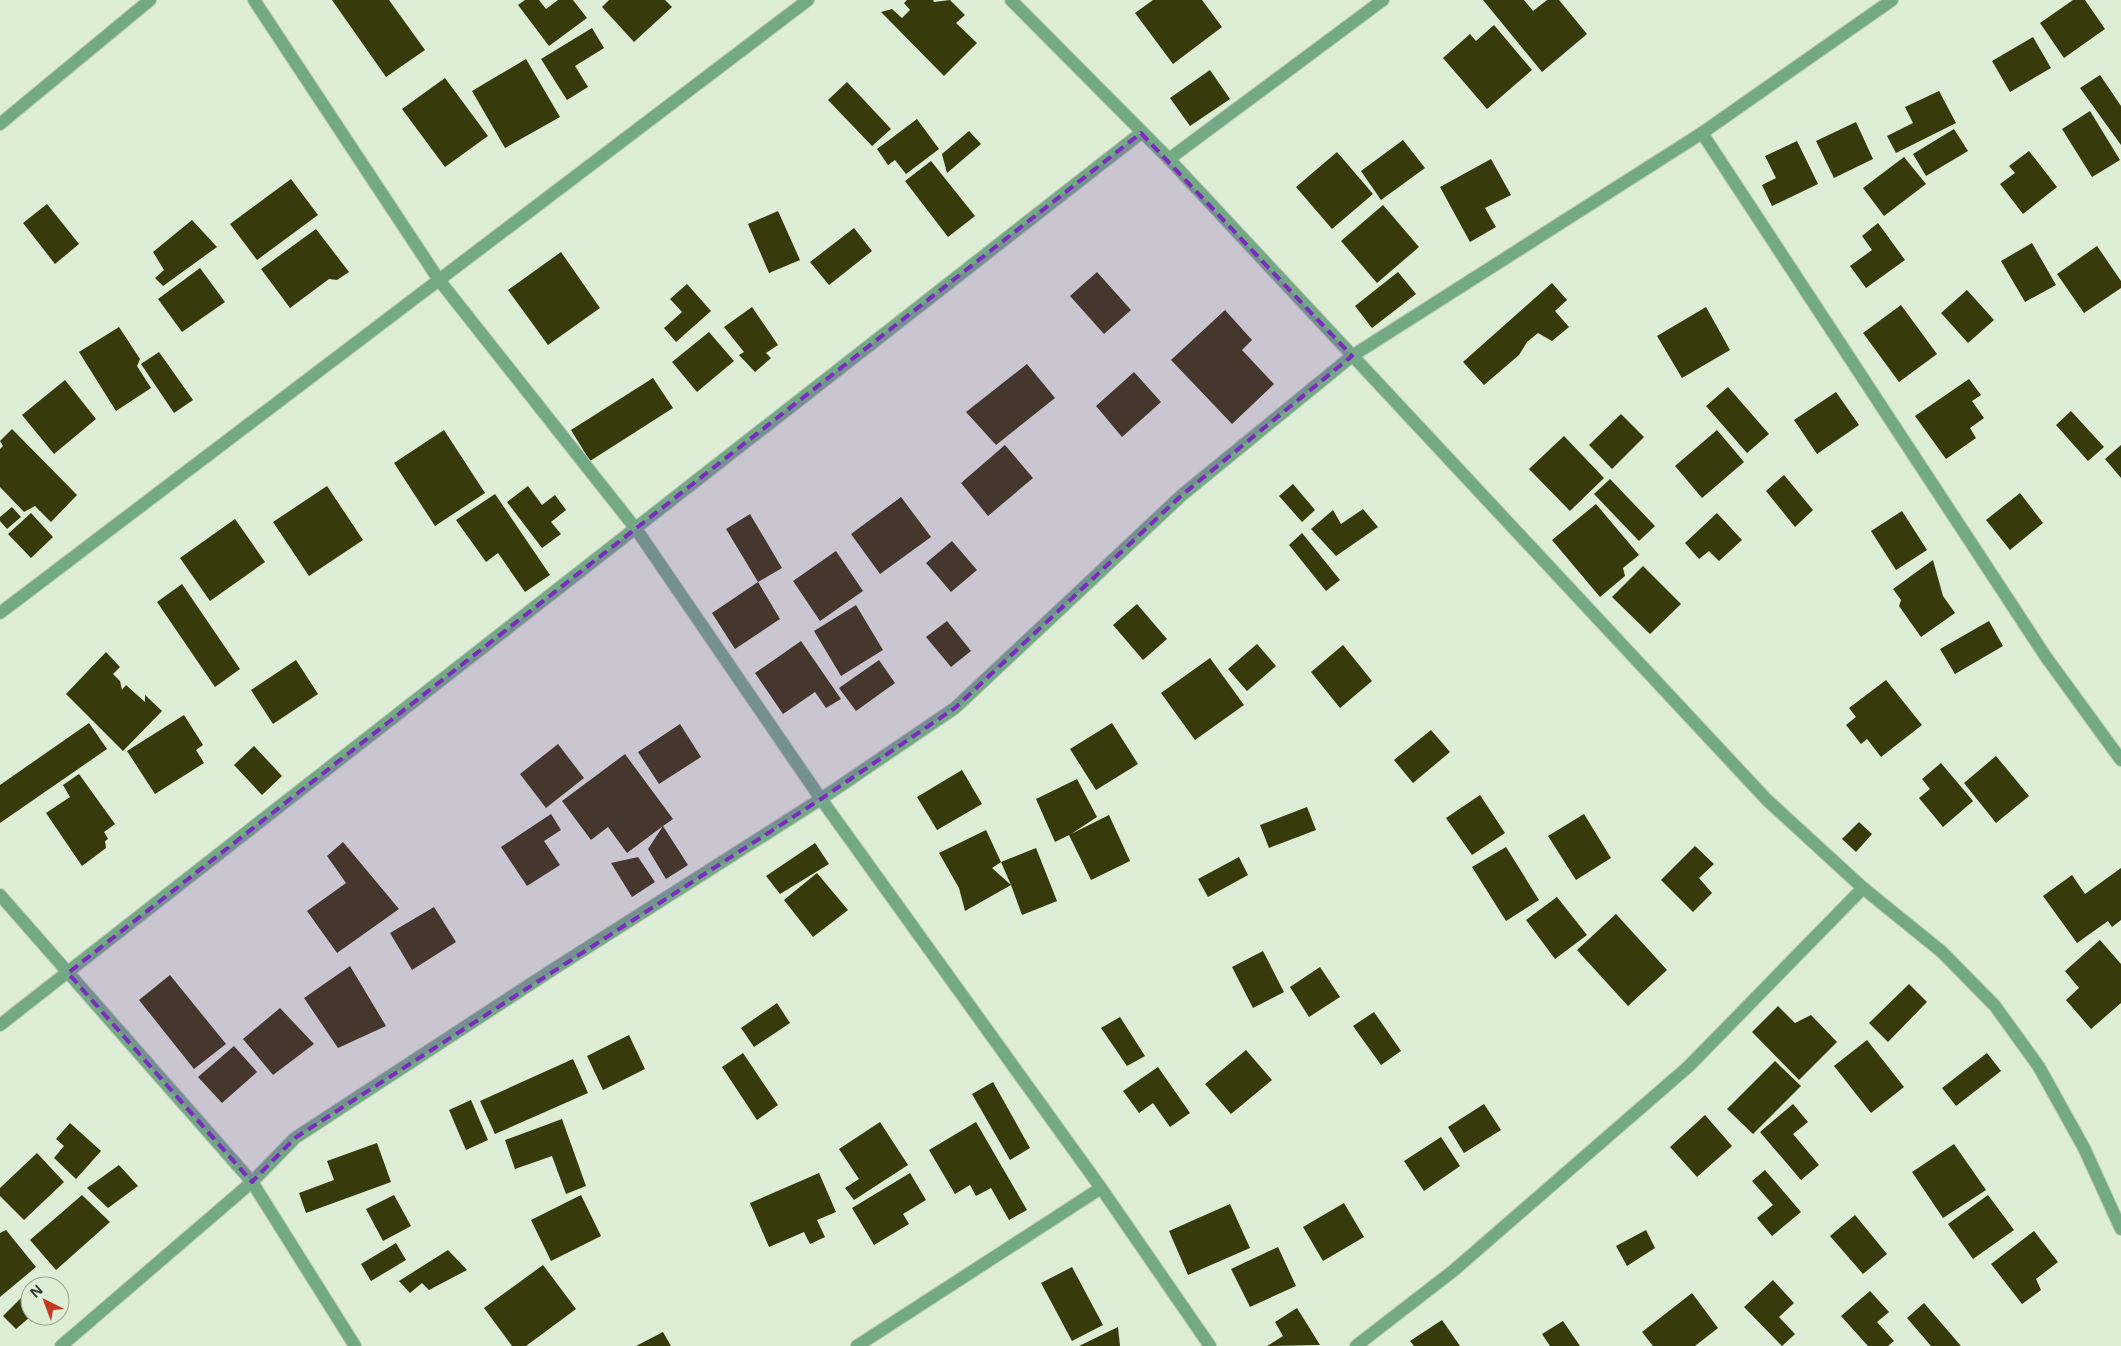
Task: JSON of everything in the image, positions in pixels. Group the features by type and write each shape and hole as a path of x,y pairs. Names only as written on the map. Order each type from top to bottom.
{"street":[{"path":"0,124 150,0"},
{"path":"254,0 439,280 636,529 822,799 1101,1188 1210,1346"},
{"path":"0,613 808,0"},
{"path":"1011,0 1141,133 1169,159 1767,800 1862,888 1942,952 1994,1006 2043,1075 2084,1148 2121,1229"},
{"path":"1169,159 1383,0"},
{"path":"61,1346 252,1182 296,1138 549,972 822,799 955,708 1182,495 1352,356 1702,133 1892,0"},
{"path":"0,1025 1141,133"},
{"path":"1702,133 2041,649 2121,760"},
{"path":"1356,1346 1453,1271 1690,1066 1862,888"},
{"path":"0,896 252,1182 355,1346"},
{"path":"858,1346 1101,1188"}],"highlighted area":[{"path":"1141,133 1352,356 1182,495 955,708 821,799 295,1138 252,1182 68,973"}],"building":[{"path":"332,0 389,0 425,50 386,77"},
{"path":"525,0 539,0 546,9 558,0 573,0 587,18 549,46 518,5"},
{"path":"609,0 665,0 672,7 634,42 602,7"},
{"path":"907,0 933,0 934,2 950,0 965,15 956,23 977,43 944,76 881,12 892,9 902,18 910,10 904,3"},
{"path":"1153,0 1202,0 1222,27 1173,64 1135,13"},
{"path":"1483,0 1524,0 1533,11 1547,0 1559,0 1587,34 1542,72"},
{"path":"2073,0 2085,0 2105,29 2064,58 2040,23"},
{"path":"1494,25 1532,70 1487,109 1443,58 1470,34 1476,41"},
{"path":"592,28 604,48 575,66 588,87 567,100 541,59"},
{"path":"2033,37 2051,68 2010,92 1992,61"},
{"path":"526,59 560,117 505,148 472,91"},
{"path":"1210,70 1230,99 1190,126 1170,98"},
{"path":"2100,75 2121,106 2121,145 2080,88"},
{"path":"445,78 488,136 445,167 402,109"},
{"path":"847,82 891,129 872,146 828,100"},
{"path":"1939,91 1956,123 1896,153 1887,136 1913,123 1905,107"},
{"path":"2090,111 2120,160 2092,177 2062,129"},
{"path":"917,119 939,149 906,174 895,160 888,165 877,149"},
{"path":"1856,122 1873,159 1834,178 1816,141"},
{"path":"1954,129 1968,151 1926,176 1913,154"},
{"path":"969,131 981,144 947,173 942,154"},
{"path":"1403,140 1425,168 1381,200 1361,171"},
{"path":"1797,141 1818,184 1772,206 1762,185 1776,178 1765,156"},
{"path":"2029,151 2057,187 2023,214 2000,184 2015,173 2009,166"},
{"path":"1337,152 1373,194 1332,229 1296,187"},
{"path":"1904,157 1926,184 1884,216 1863,188"},
{"path":"1491,159 1511,195 1485,208 1496,227 1470,242 1440,187"},
{"path":"931,161 975,216 948,237 905,181"},
{"path":"291,179 318,215 257,260 230,224"},
{"path":"47,204 79,244 55,264 23,223"},
{"path":"1383,205 1419,247 1377,283 1341,241"},
{"path":"778,211 800,260 769,273 748,224"},
{"path":"192,220 217,247 163,286 155,278 164,270 153,252"},
{"path":"1878,223 1905,260 1866,288 1850,266 1872,250 1862,236"},
{"path":"854,228 872,251 829,285 810,262"},
{"path":"316,229 349,272 337,280 329,279 290,308 261,269"},
{"path":"2032,243 2056,285 2025,302 2001,261"},
{"path":"2097,246 2121,281 2121,288 2084,313 2057,274"},
{"path":"561,252 600,308 548,345 508,290"},
{"path":"200,268 225,302 182,332 158,299"},
{"path":"1097,272 1131,310 1104,334 1070,296"},
{"path":"1398,272 1416,294 1372,328 1355,306"},
{"path":"1552,283 1567,300 1555,311 1569,327 1552,341 1538,333 1527,342 1519,355 1484,385 1463,362"},
{"path":"687,284 711,311 676,342 664,328 682,312 670,299"},
{"path":"1967,290 1994,320 1968,343 1941,313"},
{"path":"1901,305 1937,354 1899,382 1863,333"},
{"path":"752,307 778,345 766,353 771,358 755,372 739,355 744,352 724,327"},
{"path":"1706,307 1730,350 1682,378 1657,336"},
{"path":"1225,310 1252,340 1242,350 1274,384 1232,424 1171,360"},
{"path":"119,327 140,359 137,366 151,388 116,411 79,352"},
{"path":"709,332 734,361 697,392 672,362"},
{"path":"159,352 193,400 174,413 141,364"},
{"path":"1027,364 1055,398 996,445 966,412"},
{"path":"1134,372 1161,402 1122,437 1096,406"},
{"path":"653,378 673,408 590,461 571,430"},
{"path":"1969,379 1981,395 1972,401 1984,418 1970,428 1976,438 1946,459 1915,416"},
{"path":"65,380 96,419 54,454 22,415"},
{"path":"1728,387 1769,434 1747,453 1706,406"},
{"path":"1836,392 1859,425 1817,454 1794,420"},
{"path":"2071,411 2104,447 2088,461 2056,425"},
{"path":"1621,414 1644,437 1612,469 1589,445"},
{"path":"12,429 77,495 51,522 35,506 24,512 0,487 0,449 3,446 0,441"},
{"path":"444,430 485,493 435,526 394,463"},
{"path":"1717,430 1744,462 1702,498 1675,466"},
{"path":"1564,436 1604,478 1570,511 1529,469"},
{"path":"1005,445 1033,478 988,516 961,483"},
{"path":"2121,445 2121,478 2105,459"},
{"path":"1784,475 1813,510 1795,527 1766,491"},
{"path":"1610,479 1655,526 1639,541 1594,494"},
{"path":"1293,484 1315,510 1302,522 1279,496"},
{"path":"327,486 363,540 309,576 273,522"},
{"path":"528,486 542,505 555,495 566,510 551,522 561,534 542,548 507,502"},
{"path":"2020,493 2043,523 2010,550 1986,520"},
{"path":"495,494 550,575 525,592 498,553 486,562 456,520"},
{"path":"901,497 931,537 880,574 851,534"},
{"path":"1596,504 1639,555 1623,568 1625,576 1600,597 1552,540"},
{"path":"12,507 21,517 7,529 0,521 0,517"},
{"path":"1363,509 1378,527 1336,556 1311,529 1333,510 1341,524"},
{"path":"1902,511 1927,550 1896,570 1871,531"},
{"path":"31,513 53,537 31,558 8,534"},
{"path":"1717,513 1742,540 1719,561 1709,551 1699,559 1685,543"},
{"path":"750,514 782,568 758,582 726,529"},
{"path":"235,519 265,562 210,601 180,558"},
{"path":"1302,533 1340,580 1326,591 1289,545"},
{"path":"952,541 977,570 951,592 926,563"},
{"path":"836,551 863,591 820,621 793,581"},
{"path":"1933,560 1943,596 1955,613 1921,637 1899,606 1901,600 1893,589"},
{"path":"1643,566 1681,604 1650,634 1612,597"},
{"path":"758,582 780,619 735,649 712,613"},
{"path":"182,584 240,669 215,687 157,602"},
{"path":"1137,604 1167,639 1143,660 1113,625"},
{"path":"856,605 883,650 841,676 814,631"},
{"path":"947,621 971,651 951,667 926,637"},
{"path":"1989,621 2003,646 1955,674 1940,649"},
{"path":"801,641 841,699 826,708 815,692 783,714 755,673"},
{"path":"1257,644 1276,666 1247,691 1228,669"},
{"path":"1343,645 1372,681 1340,708 1311,672"},
{"path":"106,652 120,667 113,674 120,681 122,690 126,685 145,702 145,695 162,711 123,751 66,694"},
{"path":"1210,658 1244,705 1195,740 1161,693"},
{"path":"296,660 318,694 273,724 251,690"},
{"path":"879,660 895,683 856,711 839,688"},
{"path":"1886,680 1922,725 1881,757 1867,739 1861,744 1846,725 1856,717 1849,708"},
{"path":"184,715 203,745 196,750 204,763 155,794 127,751"},
{"path":"89,723 107,749 0,823 0,785"},
{"path":"1112,723 1138,764 1096,790 1070,749"},
{"path":"680,724 701,757 659,784 638,752"},
{"path":"1431,730 1450,752 1413,783 1394,760"},
{"path":"558,744 584,778 546,808 520,774"},
{"path":"254,746 282,776 262,795 234,765"},
{"path":"625,754 673,819 627,853 608,827 591,840 562,801"},
{"path":"1996,756 2029,796 1996,823 1964,783"},
{"path":"1941,763 1973,801 1943,827 1919,798 1930,789 1922,779"},
{"path":"962,770 982,804 937,830 917,797"},
{"path":"79,774 115,824 104,832 108,839 105,841 106,848 82,866 46,813 70,797 63,785"},
{"path":"1077,779 1097,817 1071,834 1109,815 1130,861 1091,880 1069,835 1055,842 1036,799"},
{"path":"1480,795 1505,833 1472,855 1446,818"},
{"path":"1307,807 1316,830 1269,848 1260,825"},
{"path":"551,814 561,830 544,841 560,865 527,886 501,847"},
{"path":"1584,814 1611,858 1576,880 1548,836"},
{"path":"1859,822 1872,834 1856,852 1842,839"},
{"path":"663,826 688,865 666,879 648,849"},
{"path":"986,830 1001,862 992,868 1011,885 965,911 959,888 939,853"},
{"path":"343,842 399,909 337,953 307,911 346,883 327,856"},
{"path":"815,843 829,864 780,894 766,876"},
{"path":"1695,846 1714,864 1699,878 1712,893 1693,912 1661,880"},
{"path":"1506,847 1539,900 1506,921 1472,867"},
{"path":"1036,848 1057,901 1022,915 1001,862"},
{"path":"638,857 655,882 632,897 611,863"},
{"path":"1239,857 1248,875 1208,897 1198,879"},
{"path":"2121,868 2121,920 2112,927 2108,921 2077,943 2043,896 2072,875 2085,894"},
{"path":"817,873 848,910 813,937 784,900"},
{"path":"1557,897 1587,935 1555,959 1526,920"},
{"path":"434,907 456,942 412,970 390,933"},
{"path":"1616,914 1667,970 1628,1006 1577,950"},
{"path":"2100,940 2121,964 2121,1003 2091,1029 2066,1000 2079,988 2065,971"},
{"path":"1263,951 1284,992 1253,1008 1232,967"},
{"path":"350,966 386,1026 338,1048 304,998"},
{"path":"1320,967 1340,997 1309,1017 1290,987"},
{"path":"170,975 226,1044 194,1069 139,1000"},
{"path":"1909,984 1927,1002 1888,1042 1869,1023"},
{"path":"777,1003 790,1023 754,1047 741,1028"},
{"path":"1778,1006 1795,1023 1811,1015 1837,1042 1799,1080 1752,1032"},
{"path":"280,1008 314,1044 273,1075 243,1039"},
{"path":"1374,1012 1401,1051 1381,1065 1353,1026"},
{"path":"1120,1017 1145,1056 1127,1066 1101,1028"},
{"path":"629,1035 645,1069 603,1090 587,1056"},
{"path":"1867,1040 1904,1087 1871,1113 1834,1066"},
{"path":"234,1046 257,1072 222,1103 198,1077"},
{"path":"1246,1050 1272,1080 1231,1114 1205,1084"},
{"path":"743,1053 778,1105 757,1120 722,1067"},
{"path":"1987,1053 2001,1071 1956,1106 1942,1088"},
{"path":"573,1059 588,1093 495,1134 480,1101"},
{"path":"1775,1061 1801,1086 1753,1134 1727,1109"},
{"path":"1158,1067 1190,1113 1170,1127 1153,1103 1139,1113 1123,1091"},
{"path":"993,1082 1030,1148 1010,1160 972,1094"},
{"path":"471,1100 488,1140 466,1150 449,1110"},
{"path":"1484,1104 1501,1130 1464,1153 1448,1127"},
{"path":"1793,1104 1808,1122 1793,1134 1819,1165 1801,1180 1760,1132"},
{"path":"1705,1115 1732,1146 1697,1177 1670,1147"},
{"path":"562,1119 586,1186 566,1194 552,1156 515,1169 505,1140"},
{"path":"880,1122 908,1165 854,1200 845,1188 859,1179 839,1149"},
{"path":"976,1122 1027,1210 1009,1220 991,1188 976,1196 970,1185 955,1194 929,1150"},
{"path":"70,1123 101,1151 76,1179 54,1158 64,1146 56,1139"},
{"path":"1441,1137 1460,1166 1424,1191 1404,1161"},
{"path":"377,1143 391,1182 306,1213 299,1193 334,1180 327,1161"},
{"path":"1954,1144 1986,1190 1943,1218 1912,1172"},
{"path":"37,1153 64,1182 24,1220 0,1196 0,1188"},
{"path":"119,1165 138,1186 108,1208 87,1188"},
{"path":"1765,1170 1801,1212 1772,1236 1757,1218 1773,1205 1752,1181"},
{"path":"819,1173 836,1212 817,1220 825,1237 810,1244 804,1232 769,1247 750,1203"},
{"path":"910,1173 926,1200 903,1214 909,1224 874,1245 852,1208"},
{"path":"82,1195 110,1222 56,1270 30,1240"},
{"path":"394,1195 411,1226 383,1241 366,1209"},
{"path":"581,1195 601,1236 551,1261 531,1220"},
{"path":"1988,1195 2014,1230 1973,1259 1948,1224"},
{"path":"1344,1203 1364,1237 1323,1261 1303,1227"},
{"path":"1230,1204 1250,1248 1188,1275 1169,1231"},
{"path":"1855,1215 1887,1254 1863,1274 1830,1236"},
{"path":"6,1230 36,1267 25,1276 20,1276 20,1280 0,1297 0,1233"},
{"path":"1646,1230 1655,1248 1627,1266 1616,1246"},
{"path":"2034,1231 2058,1262 2036,1279 2041,1290 2022,1304 1991,1264"},
{"path":"396,1243 406,1260 371,1281 361,1264"},
{"path":"1278,1247 1296,1286 1250,1307 1231,1269"},
{"path":"448,1250 467,1270 429,1290 422,1283 410,1293 399,1281"},
{"path":"543,1265 576,1309 526,1346 512,1346 484,1308"},
{"path":"1072,1267 1103,1325 1072,1341 1041,1283"},
{"path":"1773,1280 1794,1303 1779,1317 1795,1334 1782,1346 1744,1307"},
{"path":"1870,1291 1889,1312 1877,1322 1894,1341 1888,1346 1868,1346 1841,1316"},
{"path":"1692,1293 1718,1328 1695,1346 1653,1346 1642,1332"},
{"path":"20,1299 20,1326 16,1329 3,1316"},
{"path":"1924,1303 1961,1346 1931,1346 1907,1318"},
{"path":"1297,1308 1320,1345 1267,1346 1283,1336 1275,1322"},
{"path":"1442,1320 1460,1346 1414,1346 1410,1341"},
{"path":"1563,1321 1580,1346 1550,1346 1542,1334"},
{"path":"1118,1327 1120,1346 1079,1346"},
{"path":"663,1332 671,1346 636,1346"}]}
